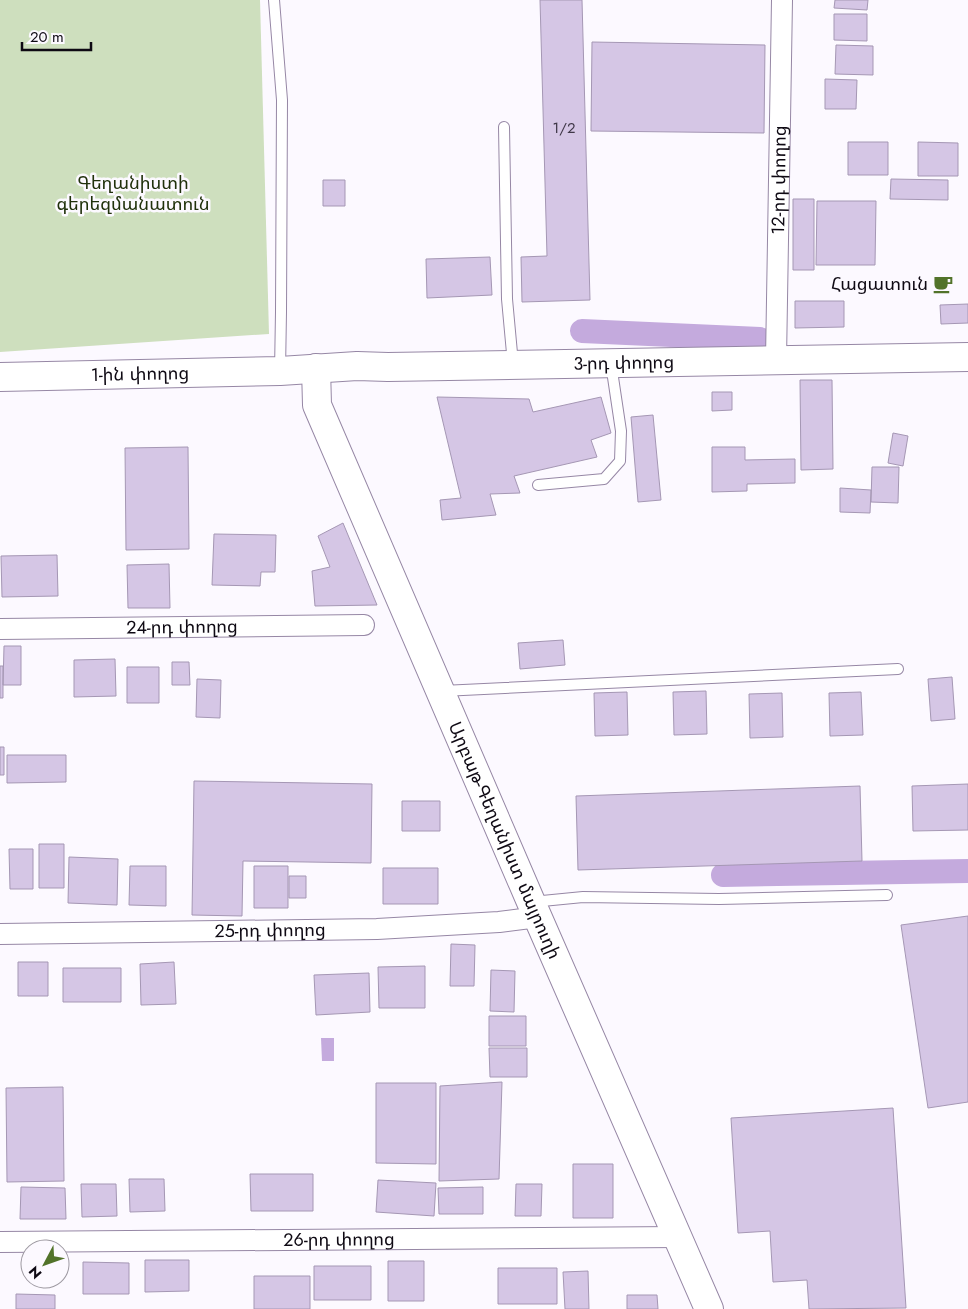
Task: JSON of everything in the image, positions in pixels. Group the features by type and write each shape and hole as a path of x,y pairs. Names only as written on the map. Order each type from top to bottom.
{"main road":[{"name":"3-րդ փողոց","path":"280,371 357,366 968,357"},
{"name":"Արբաթ-Գեղանիստ մայրուղի","path":"316,368 317,406 709,1309"},
{"name":"1-ին փողոց","path":"0,377 280,371"}],"street":[{"name":"12-րդ փողոց","path":"776,360 782,0"},
{"name":"24-րդ փողոց","path":"0,629 364,625"},
{"name":"25-րդ փողոց","path":"0,934 377,930 499,922 535,910"},
{"name":"26-րդ փողոց","path":"0,1242 678,1237"}],"lane":[{"path":"274,0 282,100 280,371"},
{"path":"504,127 508,299 513,365"},
{"path":"538,485 604,479 620,461 621,431 610,363"},
{"path":"440,691 898,669"},
{"path":"535,910 582,896 719,899 887,895"}],"green space":[{"name":"Գեղանիստի գերեզմանատուն","path":"0,0 260,0 269,334 0,352"}],"shaded area":[{"path":"321,1038 334,1038 334,1061 322,1061"}],"building":[{"path":"540,0 582,0 590,300 522,302 521,257 547,256"},
{"path":"835,0 868,0 867,10 834,8"},
{"path":"834,14 867,14 867,41 834,40"},
{"path":"592,42 765,45 764,133 591,131"},
{"path":"836,45 873,46 873,75 835,74"},
{"path":"825,79 857,80 856,109 825,109"},
{"path":"848,142 888,142 888,175 848,175"},
{"path":"918,142 958,143 958,176 918,176"},
{"path":"891,179 948,180 948,200 890,199"},
{"path":"323,180 345,180 345,206 323,206"},
{"path":"793,199 814,199 814,270 793,270"},
{"path":"817,201 876,201 875,265 816,265"},
{"path":"490,257 492,295 427,298 426,259"},
{"path":"795,301 844,301 844,327 795,328"},
{"path":"968,304 968,323 941,324 940,305"},
{"path":"800,380 832,380 833,469 801,470"},
{"path":"712,392 732,392 732,410 712,411"},
{"path":"437,397 529,399 533,412 601,397 611,433 591,440 597,457 514,476 520,493 490,494 496,515 442,520 440,500 461,498"},
{"path":"653,415 661,500 638,502 631,417"},
{"path":"893,433 908,436 903,466 888,463"},
{"path":"188,447 189,549 126,550 125,448"},
{"path":"712,447 745,447 745,460 795,459 795,483 747,484 747,491 712,492"},
{"path":"872,467 899,467 898,503 871,502"},
{"path":"840,488 871,490 870,513 840,512"},
{"path":"343,523 377,605 315,606 312,571 330,567 318,536"},
{"path":"214,534 276,535 275,572 261,572 260,586 212,585"},
{"path":"57,555 58,596 2,597 1,556"},
{"path":"169,564 170,608 128,608 127,565"},
{"path":"563,640 565,665 520,669 518,643"},
{"path":"4,646 21,646 21,685 3,685"},
{"path":"115,659 116,696 74,697 74,660"},
{"path":"172,662 189,662 190,685 172,685"},
{"path":"0,666 3,666 3,698 0,698"},
{"path":"127,667 159,667 159,703 127,703"},
{"path":"952,677 955,719 931,721 928,679"},
{"path":"197,679 221,680 220,718 196,717"},
{"path":"706,691 707,734 674,735 673,692"},
{"path":"627,692 628,735 595,736 594,693"},
{"path":"861,692 863,735 830,736 829,693"},
{"path":"782,693 783,737 750,738 749,694"},
{"path":"0,747 4,747 4,775 0,775"},
{"path":"7,755 66,755 66,782 7,783"},
{"path":"194,781 372,784 371,863 243,861 242,916 192,915"},
{"path":"968,784 968,830 913,831 912,786"},
{"path":"860,786 862,861 578,870 576,796"},
{"path":"402,801 440,801 440,831 402,831"},
{"path":"39,844 64,844 64,888 39,888"},
{"path":"9,849 33,849 33,889 10,889"},
{"path":"69,857 118,859 117,905 68,903"},
{"path":"130,866 166,866 166,906 129,905"},
{"path":"254,866 288,866 288,908 254,908"},
{"path":"383,868 438,868 438,904 383,904"},
{"path":"289,876 306,876 306,898 289,898"},
{"path":"968,916 968,1102 928,1108 901,925"},
{"path":"451,944 475,945 474,986 450,986"},
{"path":"18,962 48,962 48,996 18,996"},
{"path":"174,962 176,1004 141,1005 140,964"},
{"path":"425,966 425,1008 379,1008 378,967"},
{"path":"63,968 121,968 121,1002 63,1002"},
{"path":"491,970 515,971 514,1012 490,1011"},
{"path":"369,973 370,1012 316,1015 314,975"},
{"path":"489,1016 526,1016 526,1046 489,1046"},
{"path":"489,1048 527,1048 527,1077 490,1077"},
{"path":"502,1082 499,1179 439,1181 440,1086"},
{"path":"376,1083 436,1083 436,1164 376,1163"},
{"path":"63,1087 64,1181 7,1182 6,1088"},
{"path":"893,1108 906,1308 809,1309 807,1280 773,1282 770,1231 738,1233 731,1118"},
{"path":"573,1164 613,1164 613,1218 573,1218"},
{"path":"250,1174 313,1174 313,1211 251,1211"},
{"path":"129,1179 164,1179 165,1211 130,1212"},
{"path":"378,1180 436,1183 434,1216 376,1212"},
{"path":"81,1184 116,1184 117,1216 82,1217"},
{"path":"516,1184 542,1184 541,1216 515,1216"},
{"path":"21,1187 65,1188 66,1219 20,1219"},
{"path":"483,1187 483,1214 439,1214 438,1188"},
{"path":"145,1260 189,1260 189,1291 145,1292"},
{"path":"388,1261 424,1261 424,1301 388,1301"},
{"path":"83,1262 129,1263 129,1294 83,1294"},
{"path":"314,1266 371,1266 371,1300 314,1300"},
{"path":"498,1268 557,1268 557,1304 498,1304"},
{"path":"588,1271 589,1309 565,1309 563,1272"},
{"path":"254,1276 310,1276 310,1309 254,1309"},
{"path":"16,1294 55,1295 55,1309 16,1309"},
{"path":"627,1295 657,1295 658,1309 627,1309"}],"waterway":[{"path":"582,331 760,339"},
{"path":"723,875 968,871"}],"place":[{"name":"Հացատուն","path":"943,284"}]}
